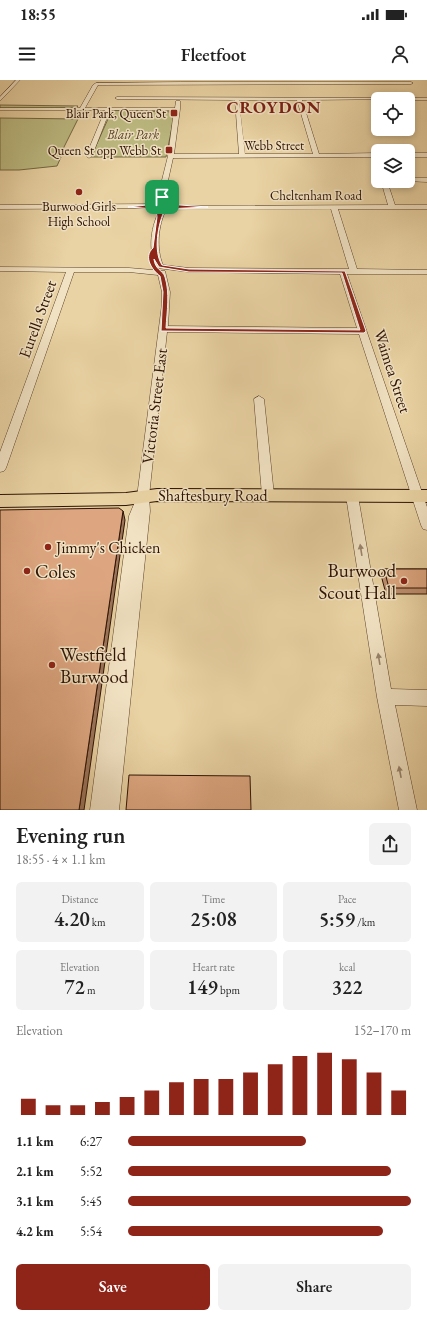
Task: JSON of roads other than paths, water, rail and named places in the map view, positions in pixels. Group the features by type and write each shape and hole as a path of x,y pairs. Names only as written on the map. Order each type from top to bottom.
{"main road":[{"name":"Shaftesbury Road","path":"0,501 126,499 143,496 422,496"}],"street":[{"path":"0,100 18,80"},
{"path":"82,109 97,84 181,86 316,86 410,82 416,88"},
{"path":"162,270 156,259 155,248 162,197 171,156 181,86"},
{"path":"316,86 321,99"},
{"path":"6,88 11,88"},
{"path":"420,94 426,99"},
{"path":"117,98 426,99"},
{"path":"237,99 242,156"},
{"path":"299,99 317,156"},
{"path":"0,109 178,109"},
{"path":"89,156 108,109"},
{"name":"Webb Street","path":"171,156 371,155"},
{"path":"415,155 427,155"},
{"path":"415,180 427,180"},
{"path":"386,188 392,207"},
{"name":"Cheltenham Road","path":"0,206 427,207"},
{"path":"334,207 354,272"},
{"path":"0,269 427,272"},
{"name":"Eurella Street","path":"0,468 70,270"},
{"name":"Victoria Street East","path":"110,810 144,511 143,496 166,292 169,288 170,277 162,270"},
{"name":"Waimea Street","path":"343,272 422,496 427,525"},
{"path":"163,329 364,331"},
{"path":"259,399 268,495"},
{"name":"Victoria Street East","path":"99,810 135,516 143,496"},
{"path":"352,496 385,697 408,810"},
{"path":"385,697 427,698"}],"place":[{"name":"Blair Park, Queen St","path":"174,113"},
{"name":"Queen St opp Webb St","path":"169,150"},
{"name":"Burwood Girls High School","path":"79,192"},
{"name":"Jimmy's Chicken","path":"48,547"},
{"name":"Coles","path":"27,571"},
{"name":"Burwood Scout Hall","path":"404,581"},
{"name":"Westfield Burwood","path":"52,665"}],"district":[{"name":"CROYDON","path":"274,107"}],"park label":[{"name":"Blair Park","path":"133,134"}]}
